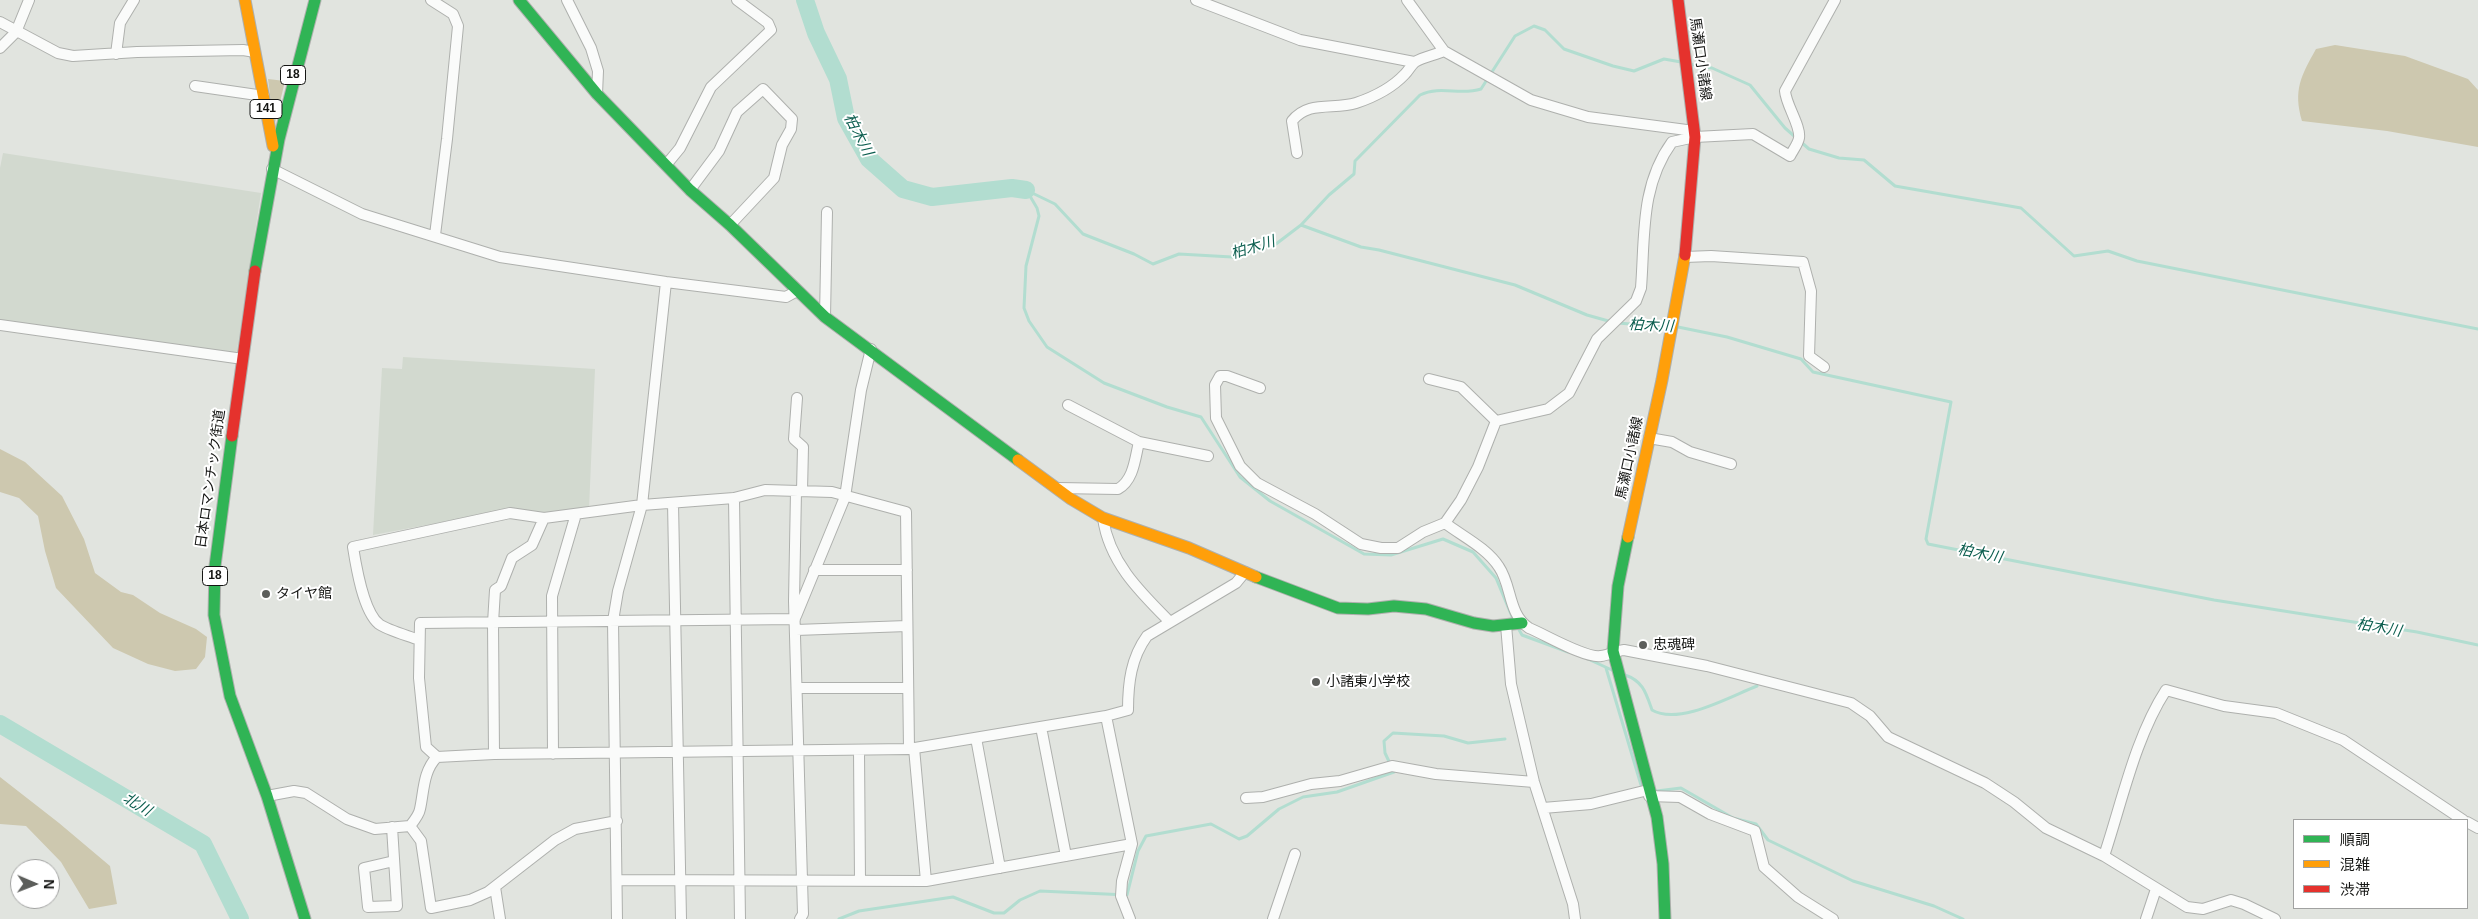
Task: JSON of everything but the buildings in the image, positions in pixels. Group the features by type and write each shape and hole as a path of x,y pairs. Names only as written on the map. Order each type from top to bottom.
{"main road":[{"name":"141","path":"245,0 274,152"},
{"name":"18","path":"274,152 296,64 315,0"},
{"path":"519,0 597,94 690,190 730,225 797,291 826,317 1070,498 1103,518 1181,545 1338,608 1368,609 1394,606 1426,609 1474,624 1506,625 1522,623"},
{"name":"馬瀬口小諸線","path":"1665,919 1663,864 1656,817 1613,651 1618,586 1685,256 1695,159 1694,134 1678,0"},
{"path":"258,66 267,74 278,77 296,64"},
{"name":"日本ロマンチック街道","path":"274,152 215,566 214,615 230,696 267,796 305,919"}],"street":[{"path":"0,48 16,32 29,0"},
{"path":"116,54 120,23 134,0"},
{"path":"431,0 453,14 458,26 448,139 435,235"},
{"path":"567,0 591,48 598,71 597,94"},
{"path":"666,165 680,148 711,87 771,30 768,23 737,0"},
{"path":"1196,0 1300,40 1414,62 1444,51"},
{"path":"1407,0 1444,51 1531,100 1588,118 1694,134 1753,134 1790,156 1799,139 1799,132 1786,100 1785,91 1835,0"},
{"path":"0,22 58,53 73,56 166,51 243,50 255,52"},
{"path":"1297,153 1292,121 1297,114 1308,108 1325,105 1346,106 1371,98 1384,91 1406,74 1414,62"},
{"path":"195,86 264,96"},
{"path":"690,190 719,151 738,112 763,89 792,119 792,130 782,146 774,178 730,225"},
{"path":"1496,421 1548,409 1568,393 1597,339 1636,301 1641,288 1648,198 1654,171 1672,142 1694,134"},
{"path":"272,169 362,214 435,235 500,257 666,282 786,297 797,291"},
{"path":"826,317 827,212"},
{"path":"1685,256 1804,262 1811,290 1809,356 1824,366"},
{"path":"617,919 613,621 618,591 642,505 666,282"},
{"path":"0,325 243,359"},
{"path":"795,624 814,570 845,497 861,390 871,349"},
{"path":"1260,388 1227,376 1220,376 1215,385 1216,418 1240,466 1257,483 1315,514 1361,544 1381,548 1398,548 1422,532 1445,524 1461,500 1478,468 1496,421"},
{"path":"1429,379 1461,387 1496,421"},
{"path":"797,398 794,439 803,447 799,491 795,624 803,914 800,919"},
{"path":"1068,405 1139,442 1208,456"},
{"path":"1649,438 1672,442 1690,452 1731,464"},
{"path":"1058,488 1118,489 1131,474 1139,442"},
{"path":"419,640 379,624 369,609 356,568 353,547 510,513 544,518 642,505 734,498 765,490 832,492 906,512 908,688 911,749 926,881"},
{"path":"734,498 740,919"},
{"path":"673,503 682,919"},
{"path":"553,754 552,596 576,514"},
{"path":"494,754 493,623 495,590 502,586 512,558 532,545 544,518"},
{"path":"1103,518 1106,536 1122,569 1136,588 1170,622"},
{"path":"1445,524 1487,554 1499,567 1514,610 1522,623 1586,653 1600,656 1613,651 1624,650 1708,666 1851,703 1870,716 1888,737 1985,783 2014,802 2046,828 2104,856 2187,907 2203,909 2231,900 2275,919"},
{"path":"814,570 907,570"},
{"path":"410,826 420,812 424,785 431,763 437,757 494,754 738,753 911,749 1106,716 1128,710 1130,680 1138,649 1147,636 1236,583 1245,572"},
{"path":"437,757 426,747 418,678 420,623 736,620 795,624 907,626"},
{"path":"1506,625 1511,684 1534,782 1573,904 1575,919"},
{"path":"797,688 908,688"},
{"path":"2104,856 2140,739 2153,709 2166,690 2224,706 2276,713 2343,740 2462,819"},
{"path":"1106,716 1132,844 1122,881 1121,896 1130,919"},
{"path":"1041,727 1066,856"},
{"path":"976,738 1000,868"},
{"path":"859,751 860,881"},
{"path":"1246,798 1263,797 1311,784 1340,781 1392,766 1436,774 1534,782"},
{"path":"267,796 294,792 306,793 346,819 375,829 410,826"},
{"path":"1543,808 1591,804 1649,793 1680,797 1710,814 1755,832 1764,867 1798,897 1833,919"},
{"path":"410,826 421,841 431,908 470,900 495,887 555,840 575,829 617,822"},
{"path":"392,827 397,906 368,907 364,868 394,861"},
{"path":"617,880 926,881 1132,844"},
{"path":"1273,919 1295,854"},
{"path":"495,887 500,919"},
{"path":"2146,919 2156,889"}],"shaded area":[{"path":"2335,45 2405,56 2468,79 2478,90 2478,147 2387,131 2302,121 2298,100 2300,84 2306,67 2316,49"},
{"path":"268,79 285,81 274,127"},
{"path":"3,153 261,193 236,357 0,321 0,168"},
{"path":"403,357 595,369 589,509 553,514 507,510 373,535 382,368 402,369"},
{"path":"0,449 25,462 62,496 84,539 95,573 121,592 133,595 160,613 196,629 207,637 205,657 196,669 175,671 148,664 113,648 56,588 45,551 38,516 19,498 0,492"},
{"path":"0,777 110,866 117,904 89,909 60,859 26,826 0,824"}],"waterway":[{"name":"柏木川","path":"805,0 816,33 838,79 846,118 869,159 903,189 932,197 1012,188 1026,190"},
{"path":"1301,225 1329,195 1354,174 1355,161 1420,95 1435,91 1473,91 1481,89 1515,36 1534,26 1545,30 1564,49 1613,66 1634,71 1664,59 1681,62"},
{"path":"1689,64 1712,68 1750,85 1785,128 1809,149 1839,158 1864,160 1895,186 2021,208 2074,256 2108,251 2137,261 2478,329"},
{"name":"柏木川","path":"1026,190 1055,204 1083,234 1134,254 1153,264 1179,254 1232,257 1276,244 1301,225 1361,247 1515,285 1587,315 1612,322"},
{"path":"1027,191 1037,208 1039,216 1026,266 1024,308 1029,321 1047,347 1104,383 1167,407 1201,417 1240,477 1270,501 1364,554 1391,555 1443,539 1473,552 1496,578 1513,619"},
{"name":"柏木川","path":"1618,323 1666,327"},
{"name":"柏木川","path":"1678,327 1727,337 1801,359 1813,372 1951,402 1926,539 1928,544 2214,600 2417,632 2478,645"},
{"path":"1518,628 1522,635 1568,652"},
{"path":"1588,659 1614,671"},
{"path":"1606,668 1641,785 1644,786"},
{"path":"1625,675 1640,684 1646,693 1652,710 1663,714 1676,714 1705,708 1757,686"},
{"name":"北川","path":"0,724 203,844 240,919"},
{"path":"839,919 859,911 953,897 994,913 1004,913 1020,900 1040,891 1127,895 1138,851 1146,836 1211,824 1239,839 1247,836 1279,809 1303,797 1337,792 1394,772 1385,753 1384,741 1393,733 1444,736 1468,743 1505,739"},
{"path":"1657,791 1681,788 1733,818 1756,824 1768,840 1853,881 1934,906 1963,919"}],"traffic: fast":[{"path":"255,271 279,139 315,0"},
{"path":"519,0 597,94 690,190 730,225 825,317 1018,460"},
{"path":"232,436 215,566 214,615 230,696 267,796 305,919"},
{"path":"1628,537 1618,586 1613,651 1657,817 1663,864 1665,919"},
{"path":"1256,577 1338,608 1368,609 1394,606 1426,609 1474,623 1493,626 1522,623"}],"traffic: slow":[{"path":"245,0 273,146"},
{"path":"1628,537 1662,380 1685,255"},
{"path":"1018,460 1071,499 1103,518 1189,548 1256,577"}],"traffic: jam":[{"path":"1678,0 1695,137 1685,255"},
{"path":"232,436 255,271"}],"place":[{"name":"タイヤ館","path":"266,594"},
{"name":"忠魂碑","path":"1643,645"},
{"name":"小諸東小学校","path":"1316,682"}]}
